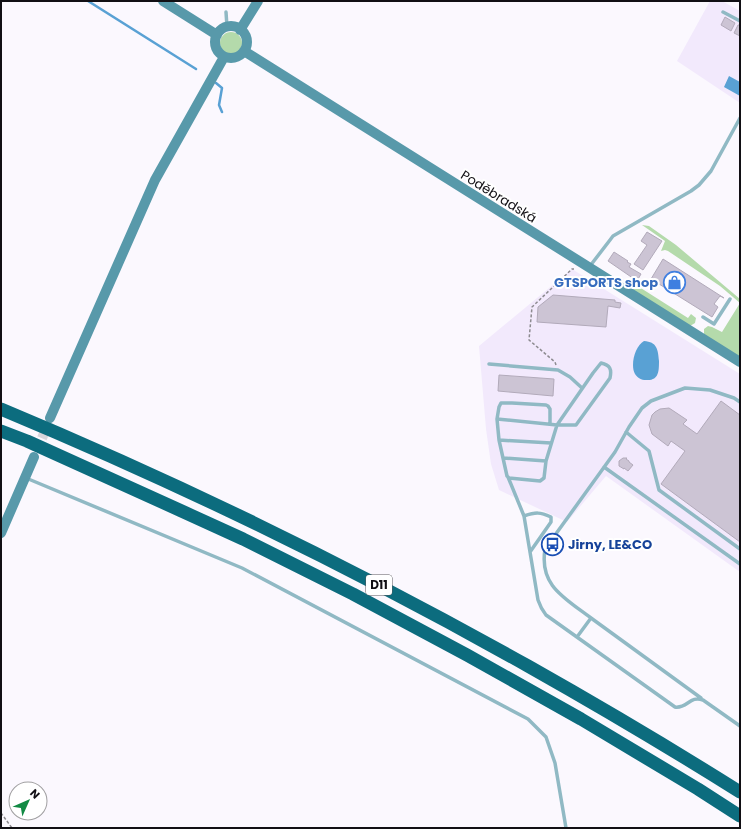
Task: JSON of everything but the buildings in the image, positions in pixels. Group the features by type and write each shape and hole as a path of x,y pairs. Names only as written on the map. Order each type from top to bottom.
{"highway":[{"name":"D11","path":"1,409 194,494 363,577 478,638 592,702 657,740 740,792"},
{"name":"D11","path":"1,431 27,441 243,539 353,594 581,719 740,816"}],"main road":[{"path":"163,1 217,35"},
{"path":"240,30 258,1"},
{"path":"227,27 240,30 244,33 246,38 246,47 237,57 224,57 219,53 216,47 215,41 217,35 227,27"},
{"name":"Poděbradská","path":"244,51 740,362"},
{"path":"50,418 155,180 224,57"},
{"path":"1,533 34,457"}],"lane":[{"path":"226,12 227,27"},
{"path":"723,12 740,21"},
{"path":"589,267 613,236 699,185 711,171 740,118"},
{"path":"702,318 714,324 730,299"},
{"path":"497,419 556,425 576,425 610,378 610,367 600,363 556,425 546,461 544,478 540,482 509,478 507,476"},
{"path":"489,364 558,370 570,377 582,388"},
{"path":"740,402 734,398 710,390 685,388 651,401 642,408 615,452 545,548 544,557 547,576 552,586 560,595 740,726"},
{"path":"550,424 550,409 546,405 512,402 501,403 499,407 497,419 499,440 507,476 524,516 540,607 546,615 675,707 680,707 694,698 703,700"},
{"path":"626,432 649,451 659,490 740,549"},
{"path":"499,440 551,443"},
{"path":"503,458 546,461"},
{"path":"604,467 740,564"},
{"path":"25,477 242,568 528,719 546,737 554,763 566,828"},
{"path":"524,516 534,513 542,513 551,517 551,522 530,552"},
{"path":"577,637 590,618"}],"path":[{"path":"558,370 555,362 529,340 532,307 572,269 589,267"},
{"path":"1,813 12,828"}],"shaded area":[{"path":"710,1 722,1 740,11 740,103 677,61"},
{"path":"572,269 740,374 740,572 606,476 567,522 499,490 491,464 486,429 479,346"}],"green space":[{"path":"227,32 235,32 242,39 242,47 235,54 227,54 220,47 220,39"},
{"path":"642,225 649,226 676,245 740,299 740,303 720,286 668,251 661,251 665,241"},
{"path":"636,285 688,318 691,314 696,318 695,323 690,326 633,290"},
{"path":"740,303 740,357 704,335 704,329 708,326 722,332"}],"water":[{"path":"729,76 740,82 740,96 724,87"},
{"path":"644,341 652,343 656,347 658,353 658,372 654,379 650,380 644,380 637,377 633,366 636,351"}],"waterway":[{"path":"88,1 196,69"},
{"path":"216,83 222,88 219,105 222,112"}],"tunnel":[{"path":"36,452 49,422"}],"place":[{"name":"GTSPORTS shop","path":"674,282"},
{"name":"Jirny, LE&CO","path":"553,544"}]}
